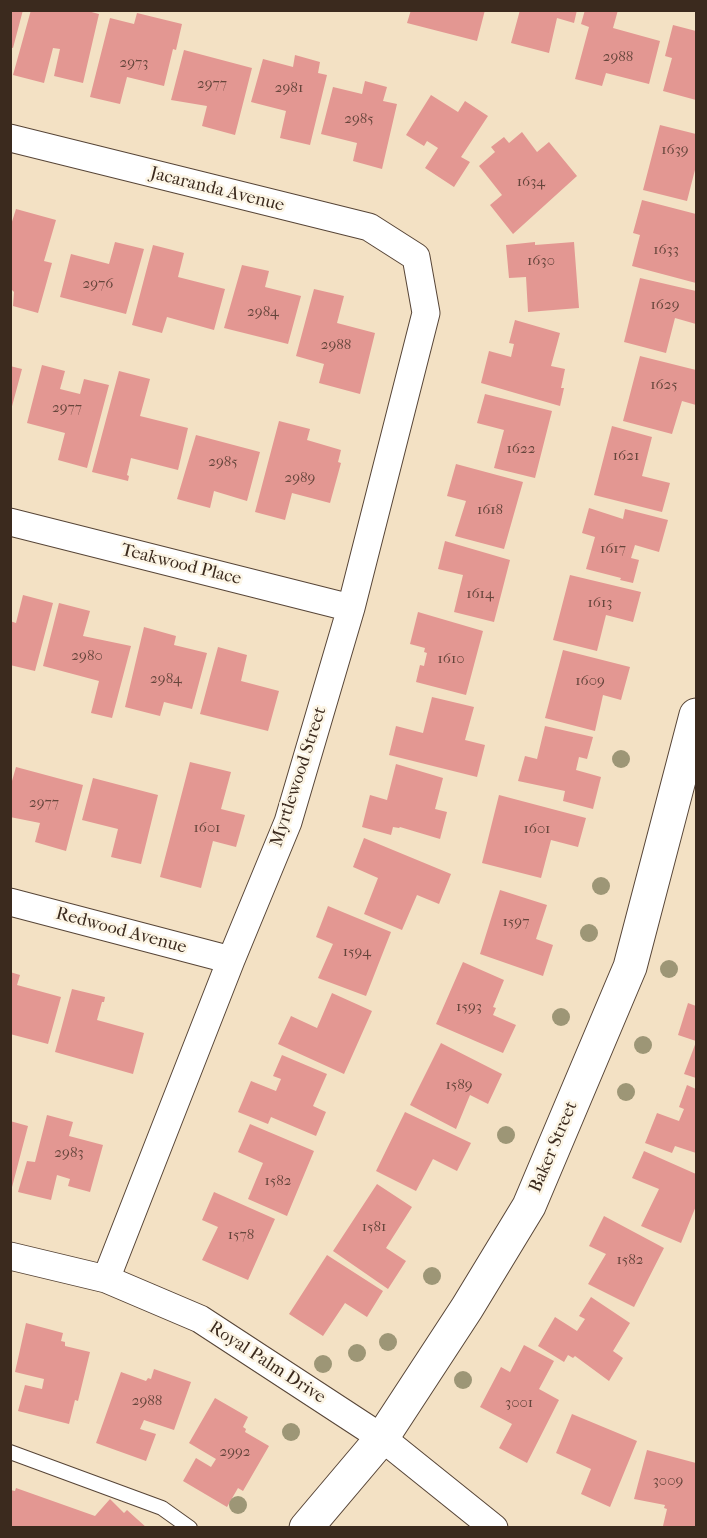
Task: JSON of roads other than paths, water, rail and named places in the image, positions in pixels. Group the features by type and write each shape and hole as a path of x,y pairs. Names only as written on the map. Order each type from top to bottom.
{"street":[{"name":"Jacaranda Avenue","path":"10,138 369,227 416,257"},
{"name":"Myrtlewood Street","path":"106,1279 231,960 288,822 351,608 426,313 416,257"},
{"name":"Teakwood Place","path":"10,522 351,608"},
{"name":"Baker Street","path":"306,1527 382,1438 467,1308 529,1206 630,967 696,715"},
{"name":"Redwood Avenue","path":"10,902 231,960"},
{"name":"Royal Palm Drive","path":"10,1256 106,1279 200,1318 382,1438 494,1527"}],"lane":[{"path":"10,1452 162,1508 183,1526"}]}
